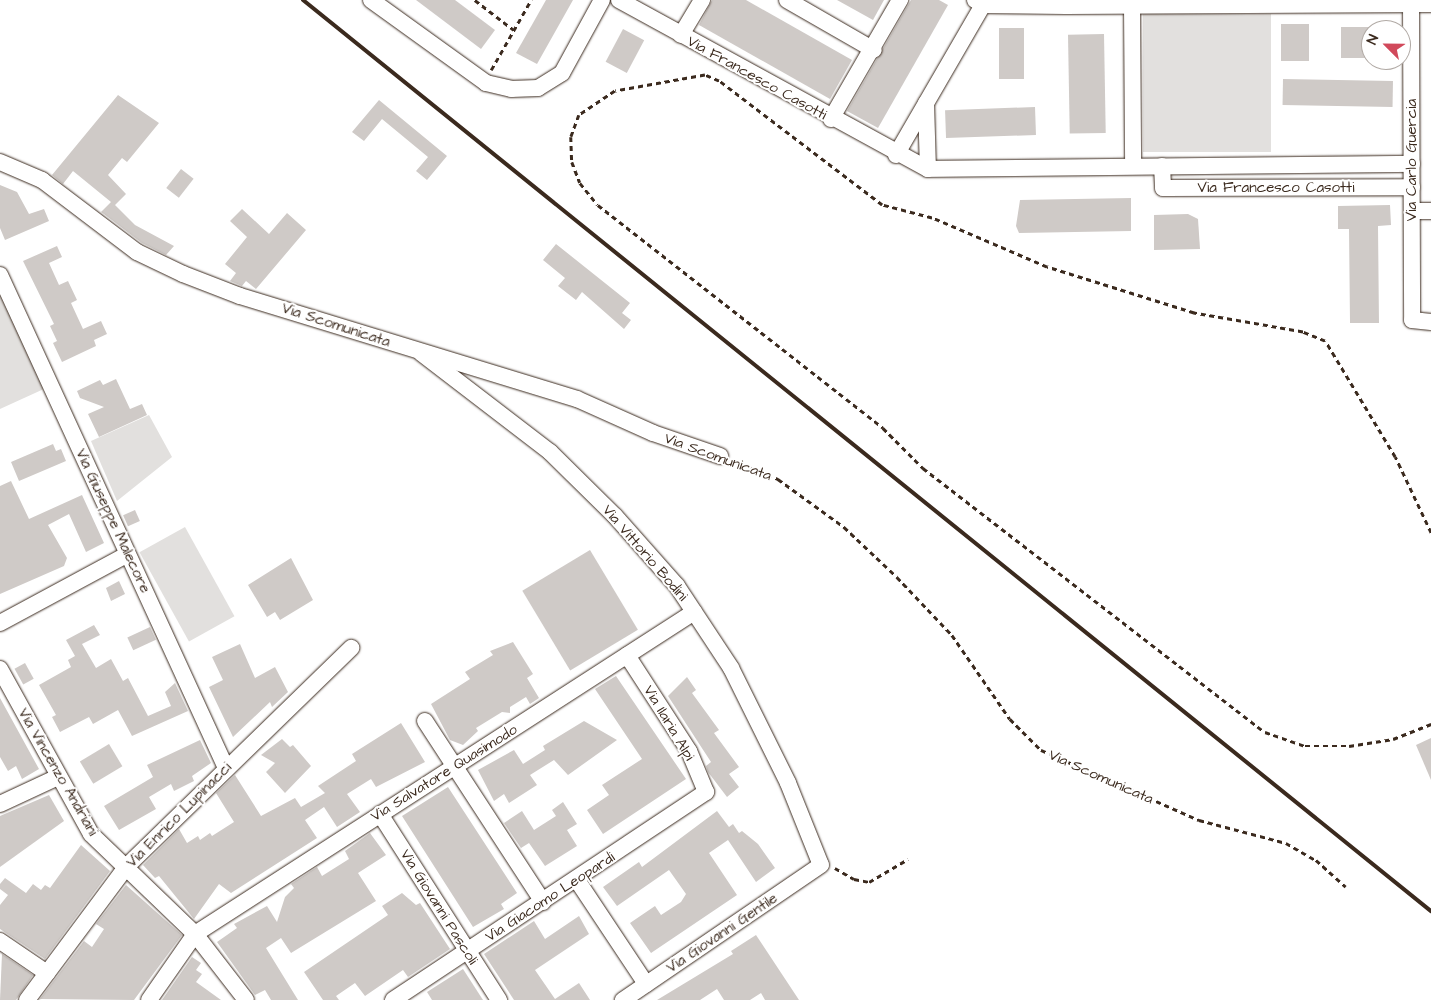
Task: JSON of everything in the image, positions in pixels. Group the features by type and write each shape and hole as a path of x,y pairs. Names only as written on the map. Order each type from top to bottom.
{"street":[{"path":"371,0 486,83 511,89 538,88 562,72 602,0"},
{"name":"Via Francesco Casotti","path":"619,0 896,155 928,169 1412,164"},
{"path":"681,35 702,0"},
{"path":"787,0 874,50"},
{"path":"831,119 874,50 900,0"},
{"path":"896,155 926,103 979,2 1132,4 1411,2 1431,4"},
{"name":"Via Carlo Guercia","path":"1411,2 1412,320 1431,322"},
{"path":"1132,4 1133,166"},
{"path":"926,103 928,169"},
{"name":"Via Scomunicata","path":"0,162 42,180 136,252 183,274 240,296 421,353 577,399 652,433 720,456"},
{"name":"Via Francesco Casotti","path":"1162,166 1162,188 1412,187"},
{"path":"1412,211 1431,211"},
{"name":"Via Giuseppe Malecore","path":"0,275 226,768"},
{"name":"Via Vittorio Bodini","path":"421,353 550,452 615,516 677,586 731,668 788,783 821,866"},
{"path":"0,623 128,554"},
{"name":"Via Salvatore Quasimodo","path":"195,934 694,612"},
{"name":"Via Enrico Lupinacci","path":"27,1000 127,866 351,648"},
{"name":"Via Ilaria Alpi","path":"627,656 689,752 706,792"},
{"name":"Via Vincenzo Andriani","path":"0,670 91,834 127,866 195,934 246,1000"},
{"path":"425,721 543,902"},
{"path":"0,804 58,777"},
{"name":"Via Giacomo Leopardi","path":"393,1000 577,880 706,792"},
{"name":"Via Giovanni Pascoli","path":"380,814 499,1000"},
{"name":"Via Giovanni Gentile","path":"623,1000 821,866"},
{"path":"577,880 646,984"},
{"path":"149,1000 195,934"},
{"path":"0,941 47,973"}],"path":[{"path":"475,0 514,30"},
{"path":"486,83 530,1"},
{"path":"1431,533 1395,457 1325,341 1303,332 1194,313 1047,267 932,218 882,206 719,81 705,75 615,91 579,115 571,137 572,162 580,183 598,205 883,428 923,468 1265,732 1305,746 1349,746 1393,739 1431,724"},
{"name":"Via Scomunicata","path":"720,456 778,479 844,527 952,635 1010,719 1041,750 1199,820 1286,843 1316,860 1346,888"},
{"path":"821,866 868,882 908,859"}],"shaded area":[{"path":"1143,14 1271,14 1271,152 1143,152"},
{"path":"0,289 46,388 0,409"},
{"path":"149,415 172,457 117,501 91,441"},
{"path":"185,527 234,616 189,641 140,552"}],"building":[{"path":"416,0 455,0 495,30 481,49"},
{"path":"546,0 573,0 537,64 516,53"},
{"path":"712,0 746,0 852,60 830,99 699,25"},
{"path":"837,0 884,0 873,20"},
{"path":"911,0 939,0 948,5 878,128 847,111"},
{"path":"1281,24 1309,24 1309,61 1281,61"},
{"path":"1341,27 1361,27 1361,58 1341,58"},
{"path":"999,28 1024,28 1024,79 999,79"},
{"path":"623,29 644,40 627,73 606,62"},
{"path":"1104,34 1106,133 1070,134 1068,35"},
{"path":"1283,79 1393,81 1393,107 1283,105"},
{"path":"118,95 159,123 127,162 122,158 108,175 126,194 115,205 135,225 174,246 166,255 142,243 101,212 111,202 73,171 63,184 52,175"},
{"path":"379,100 447,156 427,180 416,171 428,157 382,119 364,141 352,132"},
{"path":"1035,107 1036,135 946,138 945,110"},
{"path":"181,169 194,179 179,198 166,188"},
{"path":"0,185 17,192 29,214 44,209 49,221 5,240 0,228"},
{"path":"1131,198 1131,231 1019,233 1016,226 1020,200"},
{"path":"1390,205 1391,225 1378,226 1379,323 1350,323 1349,229 1338,229 1338,206"},
{"path":"242,209 269,234 287,213 306,230 256,289 246,281 242,286 230,281 236,273 225,264 247,237 230,221"},
{"path":"1188,214 1198,219 1200,249 1154,250 1154,215"},
{"path":"556,244 630,303 622,313 631,320 624,329 582,292 576,300 558,286 565,278 543,260"},
{"path":"57,246 62,257 49,263 59,285 68,281 77,300 71,303 83,329 101,321 107,334 94,340 96,346 62,362 53,343 57,341 50,326 54,324 23,261"},
{"path":"116,379 130,409 142,404 147,415 99,437 88,414 104,407 80,398 77,391 100,380 103,385"},
{"path":"53,444 56,451 61,449 66,461 19,481 11,462"},
{"path":"11,481 29,519 82,495 104,543 86,552 69,514 48,525 67,558 64,566 0,594 0,486"},
{"path":"135,510 140,521 128,526 123,515"},
{"path":"590,550 638,630 570,670 522,591"},
{"path":"291,558 313,600 280,620 275,612 267,617 248,585"},
{"path":"119,581 125,594 111,601 106,588"},
{"path":"94,625 100,635 82,644 96,668 111,659 123,681 128,678 148,716 171,706 165,692 175,683 188,711 132,736 118,710 93,724 89,717 60,732 52,717 56,715 39,685 71,667 68,660 75,656 66,640"},
{"path":"150,627 156,640 133,650 127,638"},
{"path":"513,642 533,674 527,678 539,698 530,704 526,697 510,707 510,713 502,712 476,728 478,731 463,745 450,740 431,704 470,679 465,672 493,655 490,651"},
{"path":"240,644 255,678 275,667 288,692 272,707 270,702 233,737 209,687 223,680 212,657"},
{"path":"25,663 34,679 23,685 15,669"},
{"path":"616,676 686,779 603,834 587,810 609,795 602,785 642,759 595,689"},
{"path":"687,677 696,690 692,693 719,730 714,733 739,767 729,774 739,787 727,797 708,772 706,766 711,762 668,696"},
{"path":"0,698 39,769 22,779 16,766 8,771 0,757"},
{"path":"584,721 617,740 568,775 554,760 530,775 537,785 509,803 504,794 494,801 478,770 514,750 523,764 545,750 543,746"},
{"path":"401,723 425,762 376,787 371,779 347,794 360,812 337,827 324,807 305,820 317,838 231,893 219,884 194,919 159,876 155,878 143,865 179,829 187,843 198,836 200,840 210,833 212,836 234,822 216,793 235,775 261,816 295,798 301,807 325,793 318,786 356,761 352,754"},
{"path":"1431,738 1431,780 1416,745"},
{"path":"282,739 290,747 293,745 311,766 285,793 266,772 275,763 261,755"},
{"path":"200,740 211,763 192,776 194,781 174,791 171,784 149,797 156,809 119,830 104,806 153,777 147,765"},
{"path":"109,744 122,766 93,784 80,762"},
{"path":"448,787 517,893 501,904 504,909 473,927 402,816"},
{"path":"49,795 64,821 0,867 0,816"},
{"path":"563,802 577,824 567,830 577,846 545,866 529,843 521,848 504,823 522,811 534,830 556,816 552,810"},
{"path":"717,811 729,827 733,824 739,833 742,831 758,844 775,868 756,882 728,840 709,853 737,895 651,953 630,923 655,906 661,915 681,902 686,894 669,870 617,906 603,887 639,862 642,867"},
{"path":"370,833 386,855 358,873 376,901 291,953 281,938 266,948 298,1000 271,1000 265,990 255,995 217,942 237,928 234,924 267,906 277,922 285,897 294,888 291,884 317,867 322,876 349,859 345,851"},
{"path":"81,845 110,871 45,959 0,929 0,905 8,895 0,889 0,884 5,878 26,893 33,884 41,890 45,885 50,888"},
{"path":"126,885 182,935 134,1000 40,999 84,941 92,947 104,929 96,924"},
{"path":"402,893 416,905 420,903 450,949 408,977 403,970 365,996 355,983 336,996 339,1000 323,1000 304,972 388,915 382,906"},
{"path":"579,916 589,934 535,970 555,999 579,983 590,1000 514,1000 484,954 534,921 545,939"},
{"path":"756,935 799,1000 765,1000 761,993 750,1000 724,1000 717,989 700,1000 657,1000 733,954 731,951"},
{"path":"2,954 33,975 16,1000 0,1000"},
{"path":"192,957 201,963 196,970 202,974 196,982 221,1000 162,1000"},
{"path":"463,969 483,1000 432,1000 427,992"}],"railway":[{"path":"303,0 1431,911"}]}
